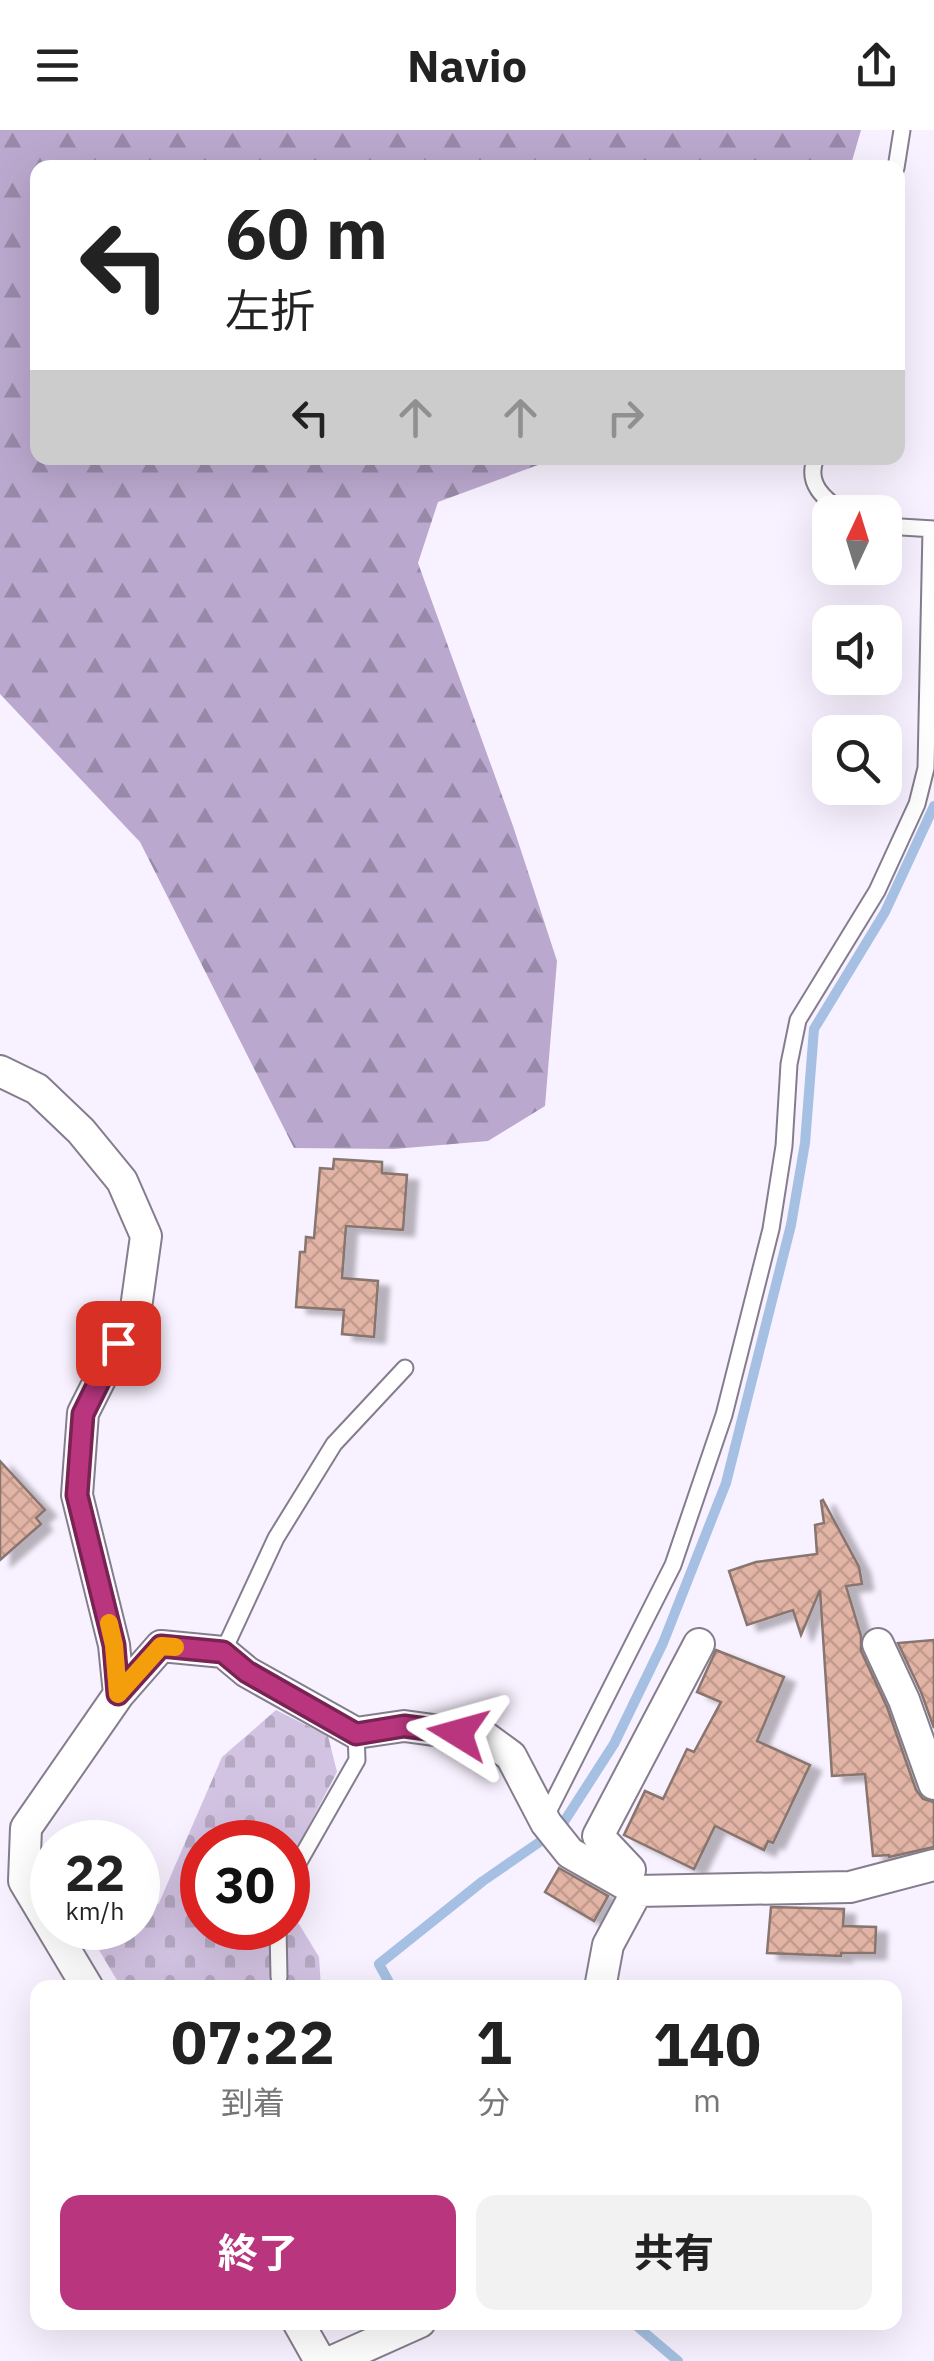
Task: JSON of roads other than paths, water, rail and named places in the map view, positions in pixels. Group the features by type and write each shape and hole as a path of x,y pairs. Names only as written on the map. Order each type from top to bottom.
{"street":[{"path":"0,1070 36,1089 81,1131 122,1180 146,1236 136,1308 83,1414 77,1495 114,1645 118,1694"},
{"path":"602,1980 608,1946 630,1887 630,1870 598,1836 698,1644"},
{"path":"878,1644 904,1700 934,1784"},
{"path":"83,1980 24,1881 26,1828 118,1694 161,1646 223,1652 247,1672 356,1734 404,1726 485,1736 511,1756 545,1819 570,1853 630,1887 850,1887 934,1865"},
{"path":"303,2330 320,2361"},
{"path":"333,2361 402,2330"}],"lane":[{"path":"897,160 902,130"},
{"path":"812,465 813,482 824,495"},
{"path":"545,1819 673,1565 724,1415 771,1229 784,1146 789,1064 798,1020 878,891 917,804 926,768 932,529 902,527"},
{"path":"223,1652 276,1538 334,1444 405,1368"},
{"path":"310,1843 358,1760 356,1734"},
{"path":"278,1950 279,1977"}],"waterway":[{"path":"388,1980 379,1964 483,1881 560,1828 614,1744 663,1643 726,1483 791,1225 805,1143 814,1029 885,912 934,806"},
{"path":"641,2330 678,2361"}]}
